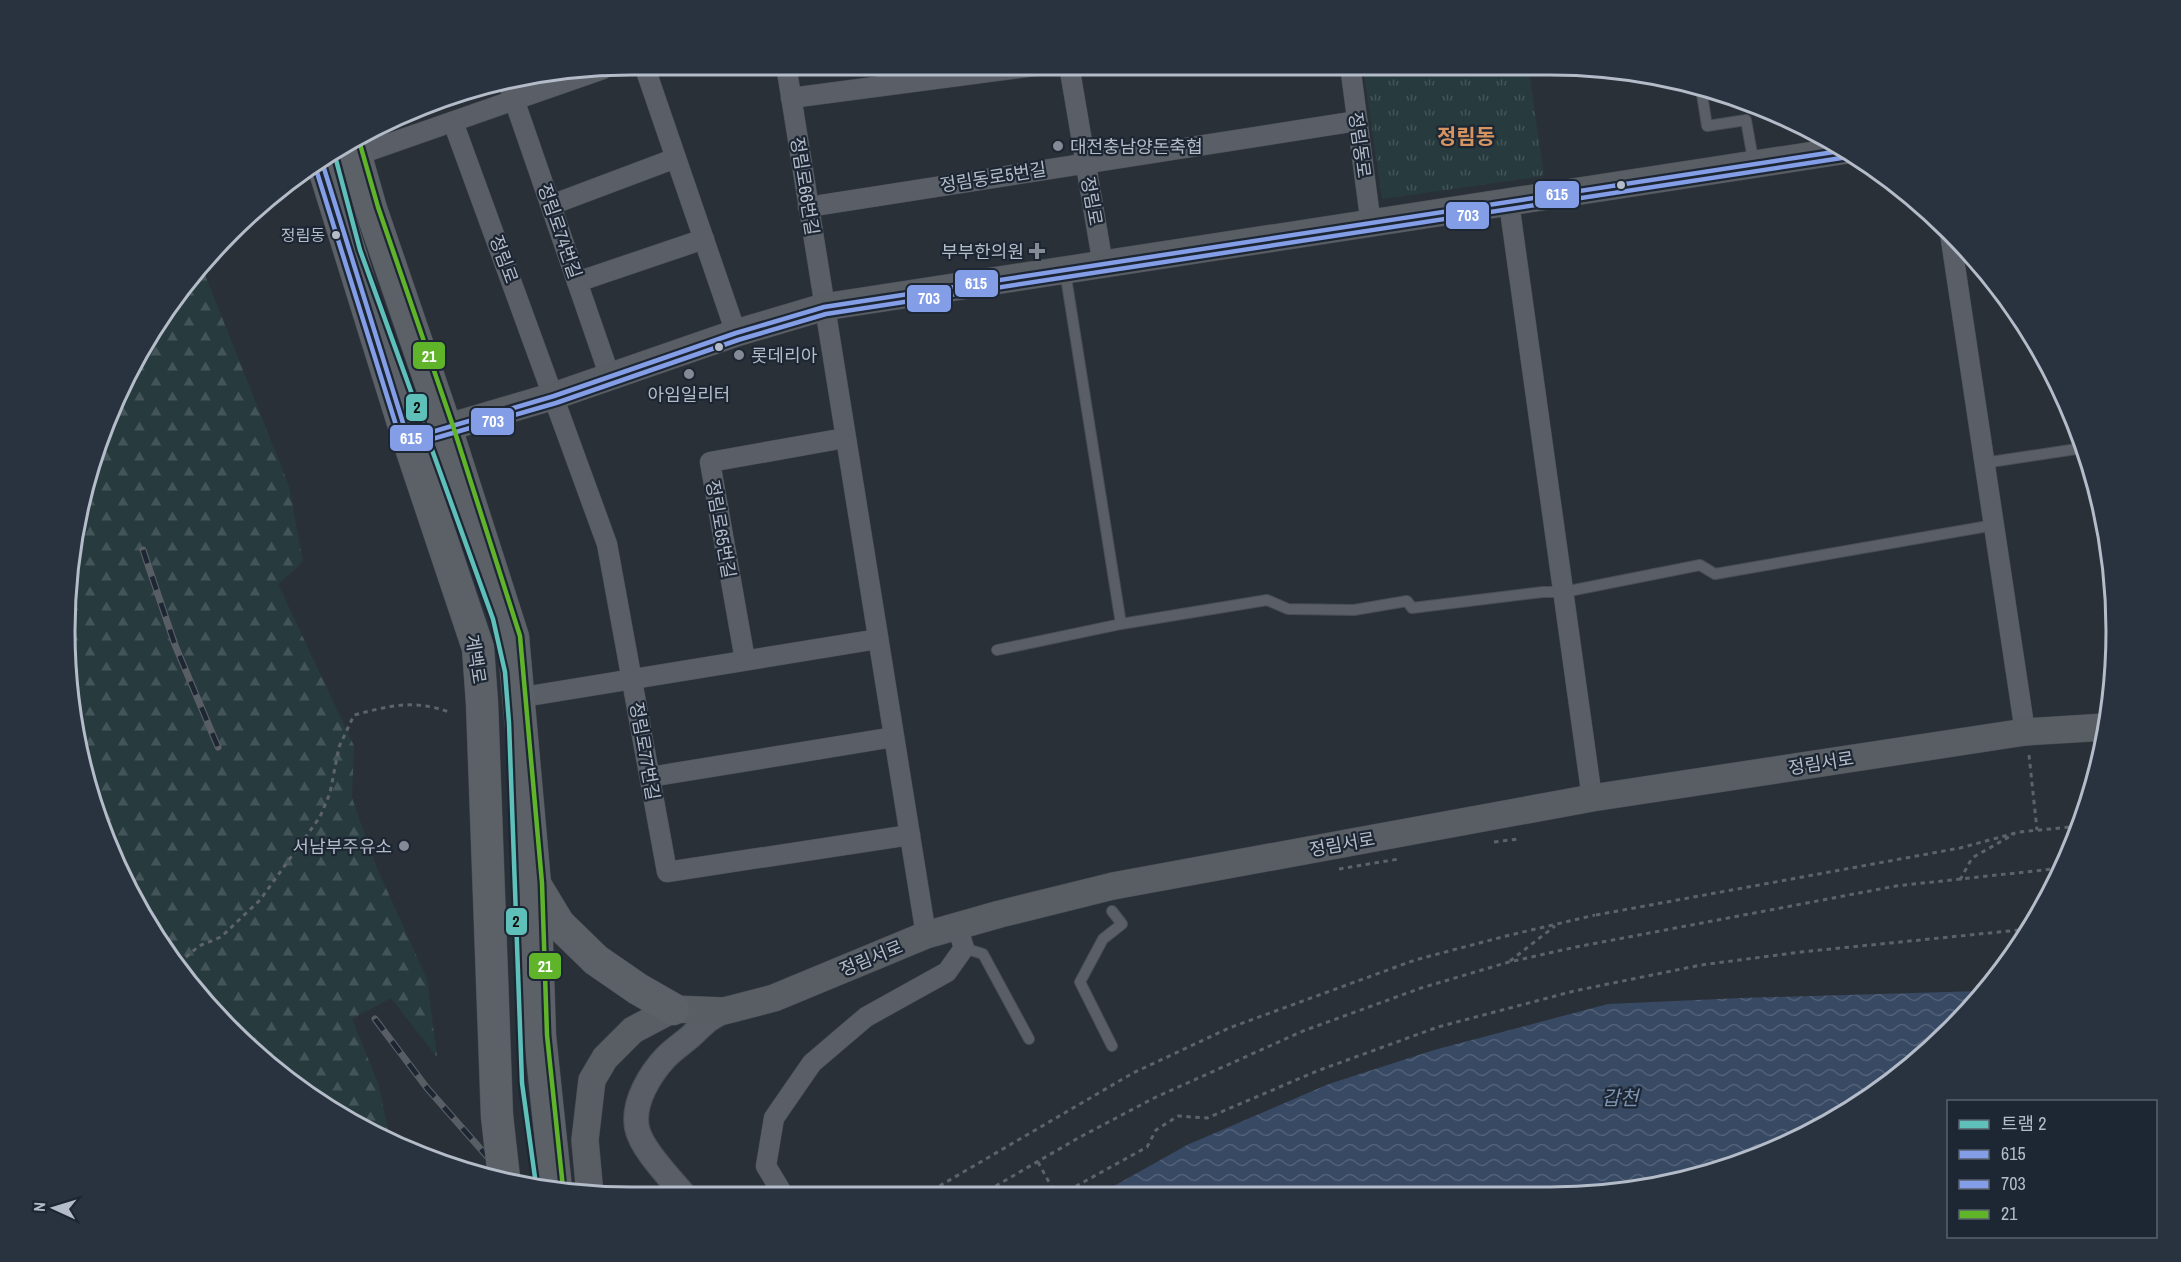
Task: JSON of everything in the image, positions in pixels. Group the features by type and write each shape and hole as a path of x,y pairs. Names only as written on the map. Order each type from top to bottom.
{"main road":[{"name":"계백로","path":"355,150 371,209 446,428 513,637 535,884 540,1036 554,1176"},
{"path":"408,439 554,396 736,333 824,307 1509,204 1833,152"},
{"name":"계백로","path":"324,168 408,439 478,648 497,1116 503,1172"},
{"name":"정림서로","path":"674,1009 724,1011 774,998 926,935 960,937 1000,914 1113,886 1592,798 2027,743 2097,730"},
{"path":"535,884 559,924 596,960 638,989 674,1009"},
{"path":"589,1185 585,1140 592,1080 605,1058 633,1030 674,1009"}],"street":[{"path":"648,75 736,333"},
{"name":"정림로66번길","path":"788,75 824,307"},
{"path":"792,98 940,75"},
{"name":"정림로","path":"1071,75 1103,265"},
{"name":"정림동로","path":"1351,75 1371,225"},
{"path":"355,150 453,122 512,92 561,80"},
{"name":"정림로74번길","path":"512,92 610,377"},
{"name":"정림동로5번길","path":"807,207 1357,121"},
{"name":"정림로","path":"453,122 554,396"},
{"path":"551,206 676,158"},
{"path":"1509,204 1592,798"},
{"path":"577,282 704,239"},
{"path":"1955,251 1984,463 2027,743"},
{"path":"824,307 926,935"},
{"name":"정림로77번길","path":"554,396 607,544 667,872 910,835"},
{"name":"정림로65번길","path":"745,660 710,462 845,438"},
{"path":"518,698 878,639"},
{"path":"650,777 894,736"},
{"path":"779,1187 766,1166 774,1118 812,1063 866,1017 947,972 960,937"},
{"path":"678,1187 645,1146 637,1128 638,1108 643,1090 666,1057 692,1035 705,1020 724,1011"}],"lane":[{"path":"1702,97 1707,126 1746,120 1754,166"},
{"path":"1065,271 1121,624"},
{"path":"1984,463 2075,449"},
{"path":"997,650 1121,624 1267,600 1288,609 1354,610 1407,601 1412,608 1543,592 1564,592 1700,565 1715,574 1994,525"},
{"path":"1112,911 1122,924 1103,939 1080,982 1112,1046"},
{"path":"960,937 983,954 1029,1039"}],"path":[{"path":"183,960 199,946 220,937 260,900 320,817 330,793 339,747 354,715 398,704 437,707 449,712"},
{"path":"2027,743 2037,830"},
{"path":"938,1187 1133,1073 1228,1028 1416,960 1595,915 1960,848 2019,832 2070,827"},
{"path":"1960,880 1972,858 2019,832"},
{"path":"1494,842 1518,840"},
{"path":"1339,869 1399,859"},
{"path":"994,1187 1080,1137 1154,1098 1303,1031 1420,988 1509,962 1896,886 2053,868"},
{"path":"1509,962 1554,927 1595,915"},
{"path":"1074,1187 1147,1147 1156,1130 1178,1116 1207,1118 1317,1071 1438,1027 1575,991 1701,965 1801,952 2018,930"},
{"path":"1038,1162 1052,1187"}],"green space":[{"path":"1364,75 1529,75 1544,176 1382,199"},
{"path":"205,274 289,486 303,562 278,584 354,746 352,798 376,866 427,979 437,1057 391,998 352,1019 379,1086 388,1131 353,1113 293,1072 264,1049 213,998 169,940 132,877 105,810 86,739 76,667 76,595 80,558 94,487 117,418 132,385 169,322"}],"water":[{"name":"갑천","path":"1973,991 1917,1049 1859,1093 1828,1113 1763,1145 1694,1168 1623,1182 1586,1186 1112,1187 1187,1145 1329,1084 1434,1050 1608,1004"}],"railway":[{"path":"143,550 175,645 218,747"},
{"path":"375,1019 427,1088 500,1171"}],"tram line":[{"name":"2","path":"336,160 360,250 493,619 505,672 509,723 522,1083 535,1178"}],"transit line":[{"name":"21","path":"360,145 378,207 453,426 520,636 542,883 547,1035 562,1182"},
{"name":"615","path":"324,168 408,439 554,396 736,333 824,307 1833,152"},
{"name":"703","path":"317,173 401,441 408,446 556,403 738,340 826,314 1842,158"}],"place":[{"name":"대전충남양돈축협","path":"1058,146"},
{"name":"정림동","path":"336,235"},
{"name":"부부한의원","path":"1037,251"},
{"name":"롯데리아","path":"739,355"},
{"name":"아임일리터","path":"689,374"},
{"name":"서남부주유소","path":"404,846"}],"district":[{"name":"정림동","path":"1466,136"}]}
